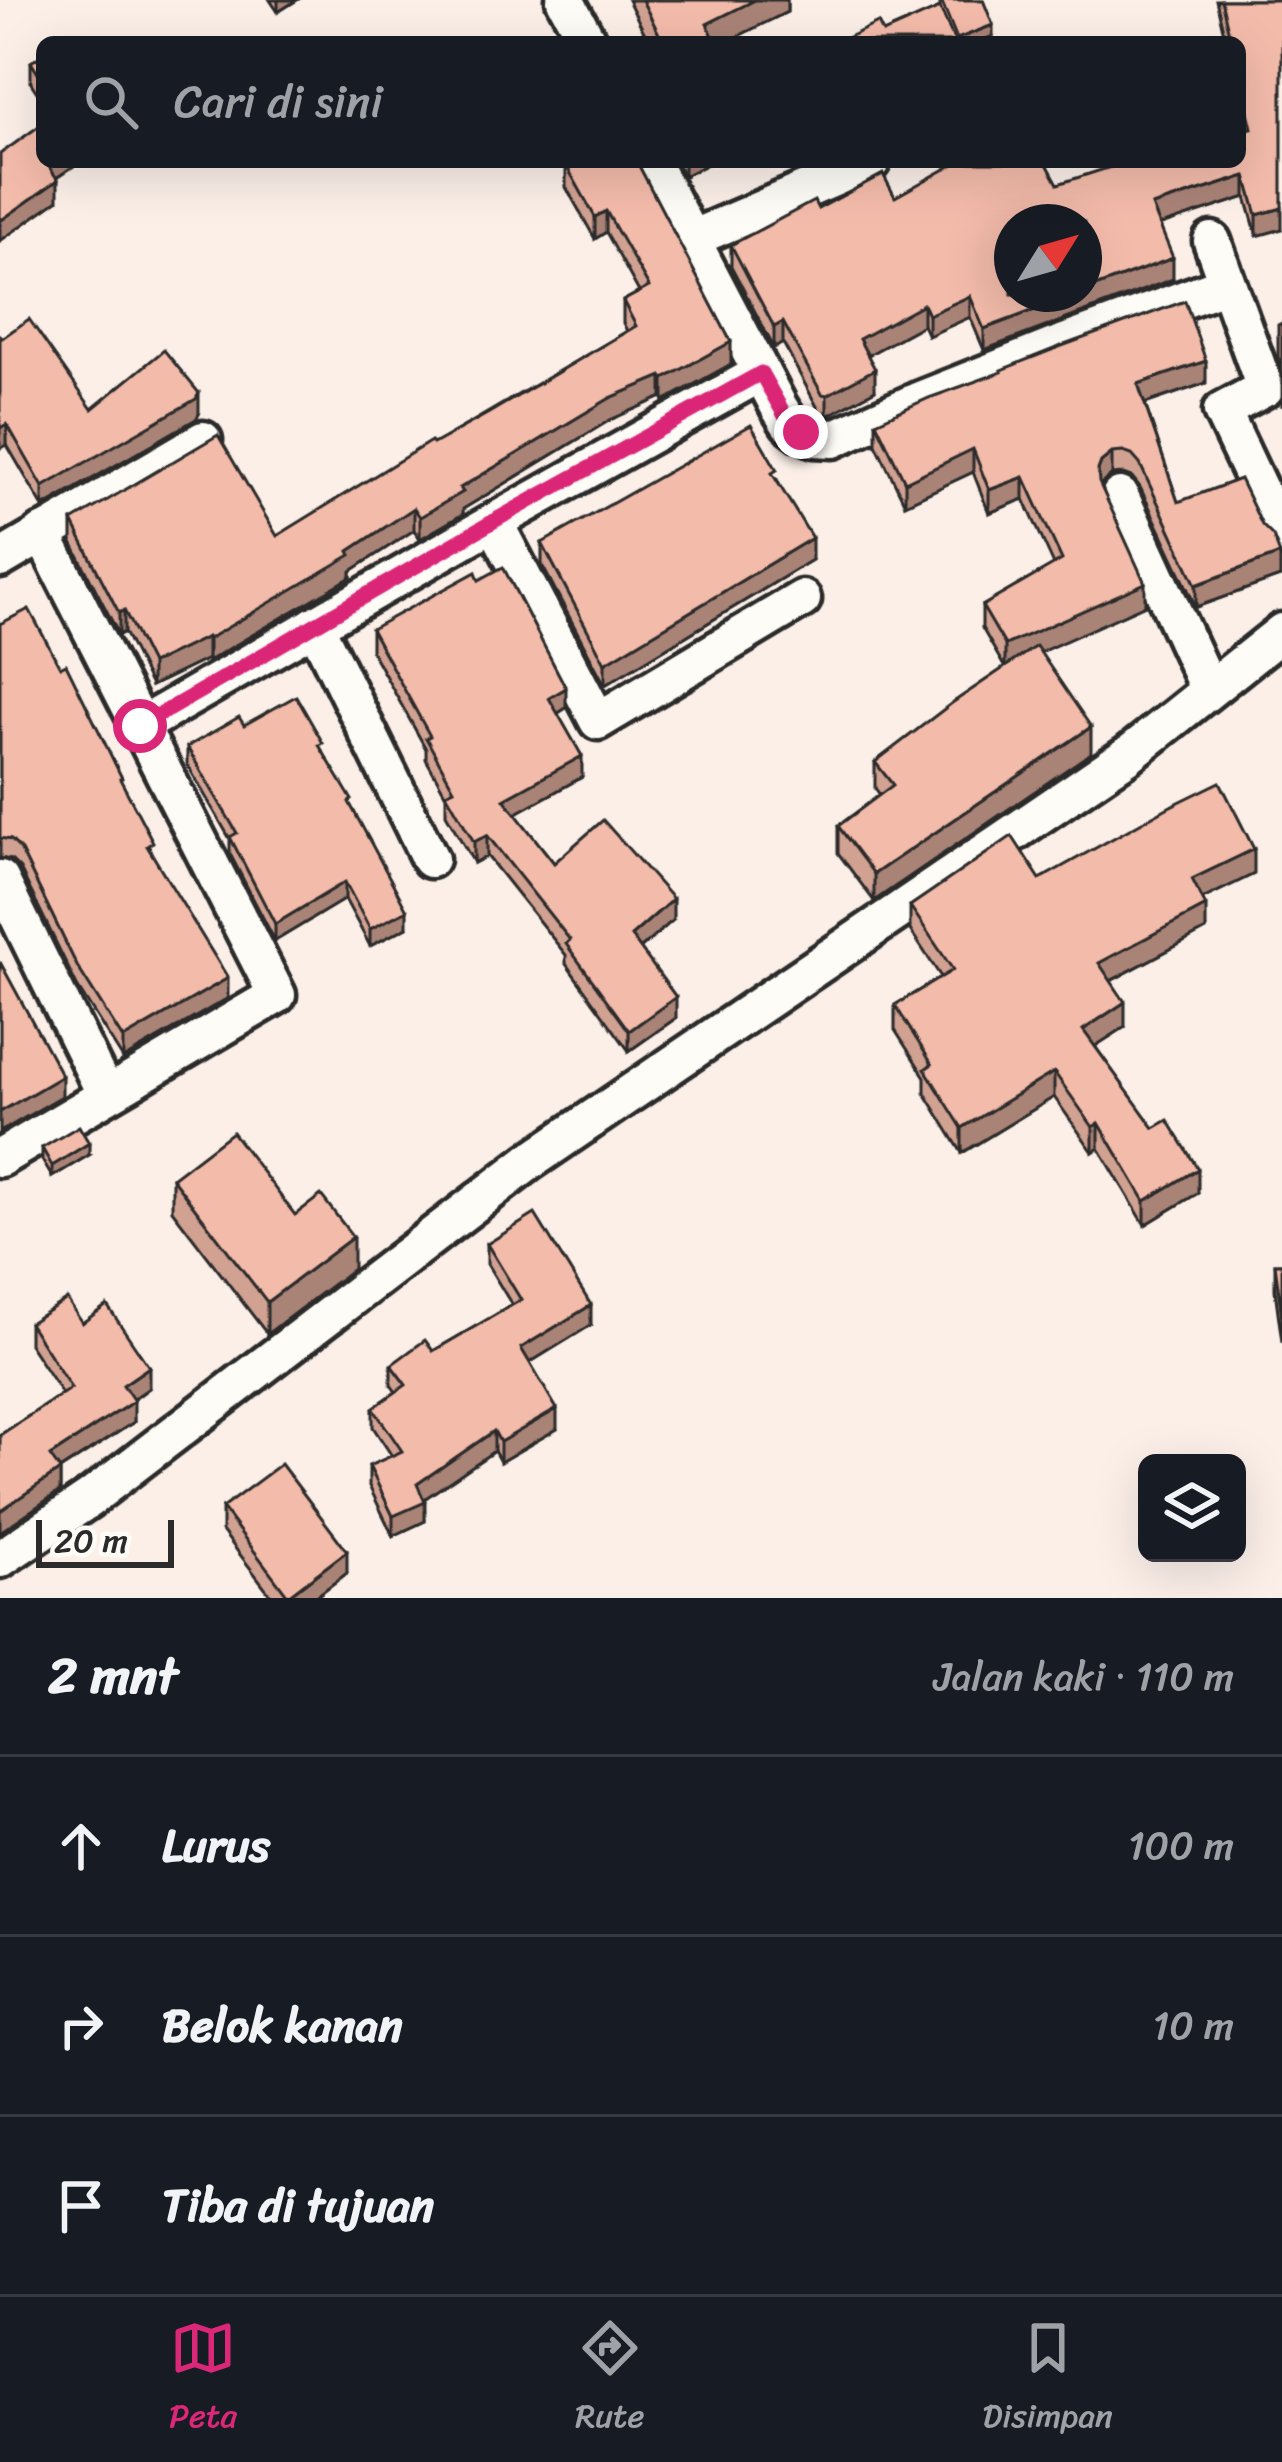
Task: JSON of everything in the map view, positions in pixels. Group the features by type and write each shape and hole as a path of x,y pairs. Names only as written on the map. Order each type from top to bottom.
{"street":[{"path":"565,0 585,36"},
{"path":"654,168 789,423 815,438 833,439 942,391 1226,284"},
{"path":"691,239 857,168"},
{"path":"1212,241 1265,388 1222,411 1282,538"},
{"path":"140,726 761,373"},
{"path":"0,559 203,440"},
{"path":"1120,496 1208,688"},
{"path":"494,521 598,721 802,599"},
{"path":"0,1158 277,995 42,532"},
{"path":"315,625 430,859"},
{"path":"0,1559 88,1499 529,1162 1128,754 1282,632"},
{"path":"0,879 106,1095"}],"building":[{"path":"642,0 755,0 707,24 713,36 660,36"},
{"path":"941,0 983,0 993,25 956,36"},
{"path":"1221,0 1282,0 1282,208 1257,215 1246,176 1152,206 1173,258 1102,284 1102,204 994,204 994,312 1029,312 984,329 970,296 928,315 923,304 859,339 875,369 827,395 822,394 783,322 774,327 731,245 814,201 818,209 883,174 895,197 947,168 1049,168 1058,184 1107,168 1246,168 1246,130 1252,128 1246,103 1246,36 1230,36"},
{"path":"940,8 952,36 851,36 878,23 883,33"},
{"path":"36,128 36,168 50,168 58,180 0,221 0,154"},
{"path":"568,168 640,168 731,342 664,379 610,398 420,517 414,508 349,551 351,555 208,639 151,664 72,521 218,435 277,536 431,441 489,413 636,326 623,301 649,287 606,211 595,217"},
{"path":"1185,301 1206,361 1138,384 1178,502 1240,479 1280,554 1196,585 1140,464 1132,455 1112,453 1101,462 1099,482 1145,583 1005,645 982,606 1062,560 1024,477 989,490 973,449 905,482 876,422"},
{"path":"29,319 92,409 164,350 199,393 43,487 7,424 0,428 0,336"},
{"path":"751,425 777,470 772,473 812,538 605,663 542,543"},
{"path":"503,567 566,688 549,698 582,756 504,799 554,863 603,820 673,899 631,936 676,997 629,1031 566,944 570,940 487,835 474,842 446,793 454,789 426,738 430,736 371,629 476,572 479,580"},
{"path":"29,609 60,667 66,664 153,842 147,846 228,978 123,1039 77,966 20,849 0,838 0,624"},
{"path":"1036,646 1091,727 874,874 838,826 893,785 875,762"},
{"path":"296,696 407,910 370,929 345,882 275,924 230,837 237,833 187,747 239,717 244,725"},
{"path":"1220,782 1254,849 1192,879 1206,906 1099,963 1125,1002 1083,1030 1154,1128 1168,1120 1198,1169 1145,1201 1099,1123 1093,1127 1054,1072 962,1128 925,1069 932,1064 895,1005 953,970 910,906 1012,836 1040,879"},
{"path":"0,962 62,1076 0,1112"},
{"path":"79,1126 89,1143 52,1166 42,1148"},
{"path":"232,1132 295,1215 321,1195 353,1237 267,1302 172,1178"},
{"path":"535,1214 591,1305 521,1348 557,1409 500,1442 494,1431 417,1484 425,1502 393,1516 369,1466 402,1451 373,1408 406,1385 391,1365 425,1340 433,1351 521,1300 487,1244"},
{"path":"1275,1264 1282,1264 1282,1317"},
{"path":"67,1299 82,1323 107,1305 149,1367 123,1385 134,1401 50,1456 60,1470 0,1511 0,1435 71,1388 29,1323"},
{"path":"281,1464 347,1551 288,1596 222,1508"}],"route":[{"path":"140,726 761,373 789,423 801,432"}]}
